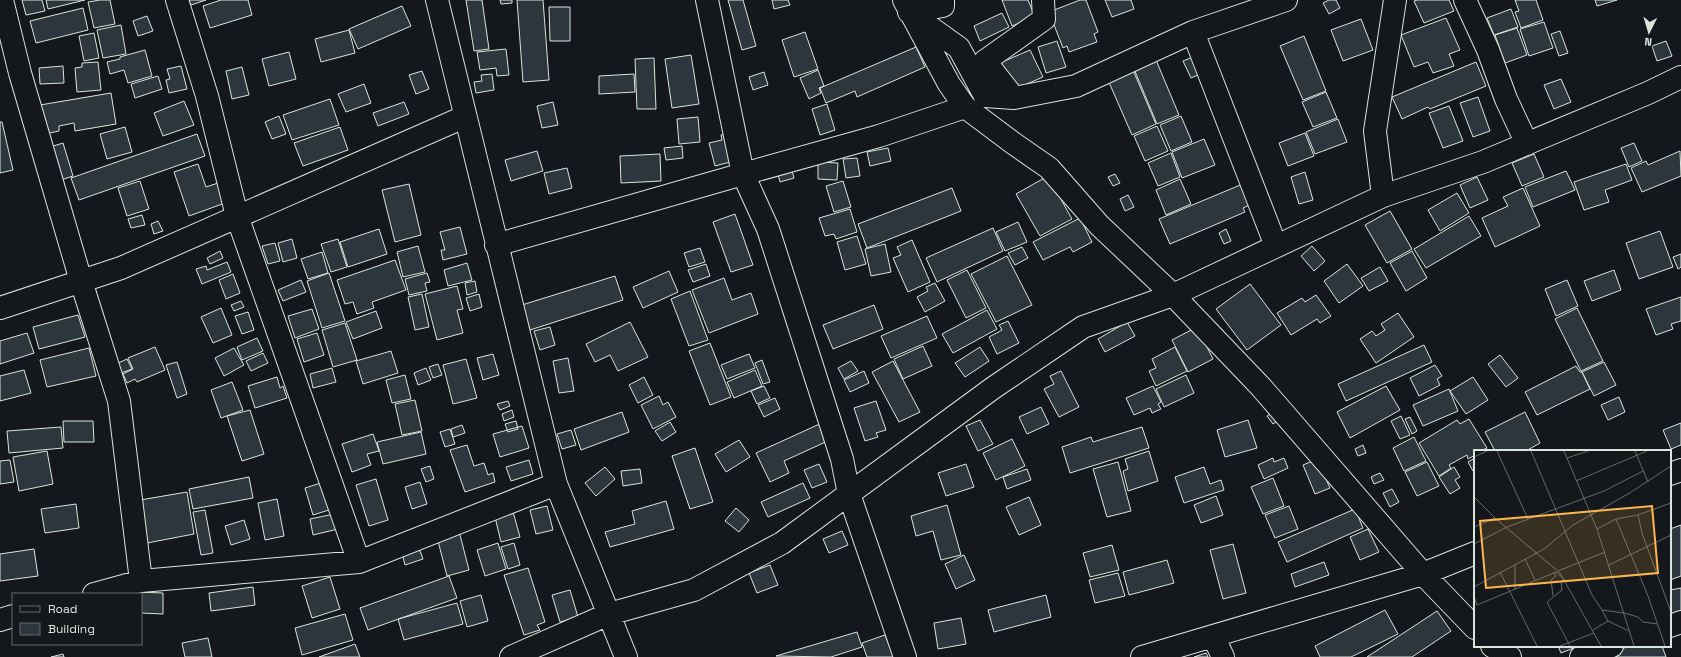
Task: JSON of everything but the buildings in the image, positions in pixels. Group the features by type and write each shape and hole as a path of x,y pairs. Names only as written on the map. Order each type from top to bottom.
{"street":[{"path":"2,0 20,73 81,281 119,402 141,581"},
{"path":"178,0 207,96 237,216 359,562"},
{"path":"437,0 464,117 556,484 626,657"},
{"path":"707,0 743,174 768,229 842,459 849,494 906,657"},
{"path":"907,6 943,6 943,0"},
{"path":"1014,98 985,61 1044,20 1043,0"},
{"path":"907,6 959,48 985,96 1014,98 1076,86 1192,32 1286,0"},
{"path":"1383,196 1375,131 1395,0"},
{"path":"1465,0 1488,50 1506,99 1528,144"},
{"path":"907,6 949,84 965,107 1049,168 1099,225 1173,295 1261,387 1423,574 1474,627"},
{"path":"1192,32 1276,246"},
{"path":"512,657 609,614 694,590 782,543 993,388 1083,327 1173,295 1383,196 1483,162 1648,93 1681,77"},
{"path":"496,246 879,136 965,107"},
{"path":"0,308 121,268 464,117"},
{"path":"1671,474 1681,470"},
{"path":"98,593 141,581 359,562 556,484"},
{"path":"1142,657 1423,574 1474,553"},
{"path":"0,620 12,616"},
{"path":"1671,626 1681,622"},
{"path":"1213,636 1223,657"},
{"path":"1494,647 1510,657"},
{"path":"1581,657 1609,647"}]}
